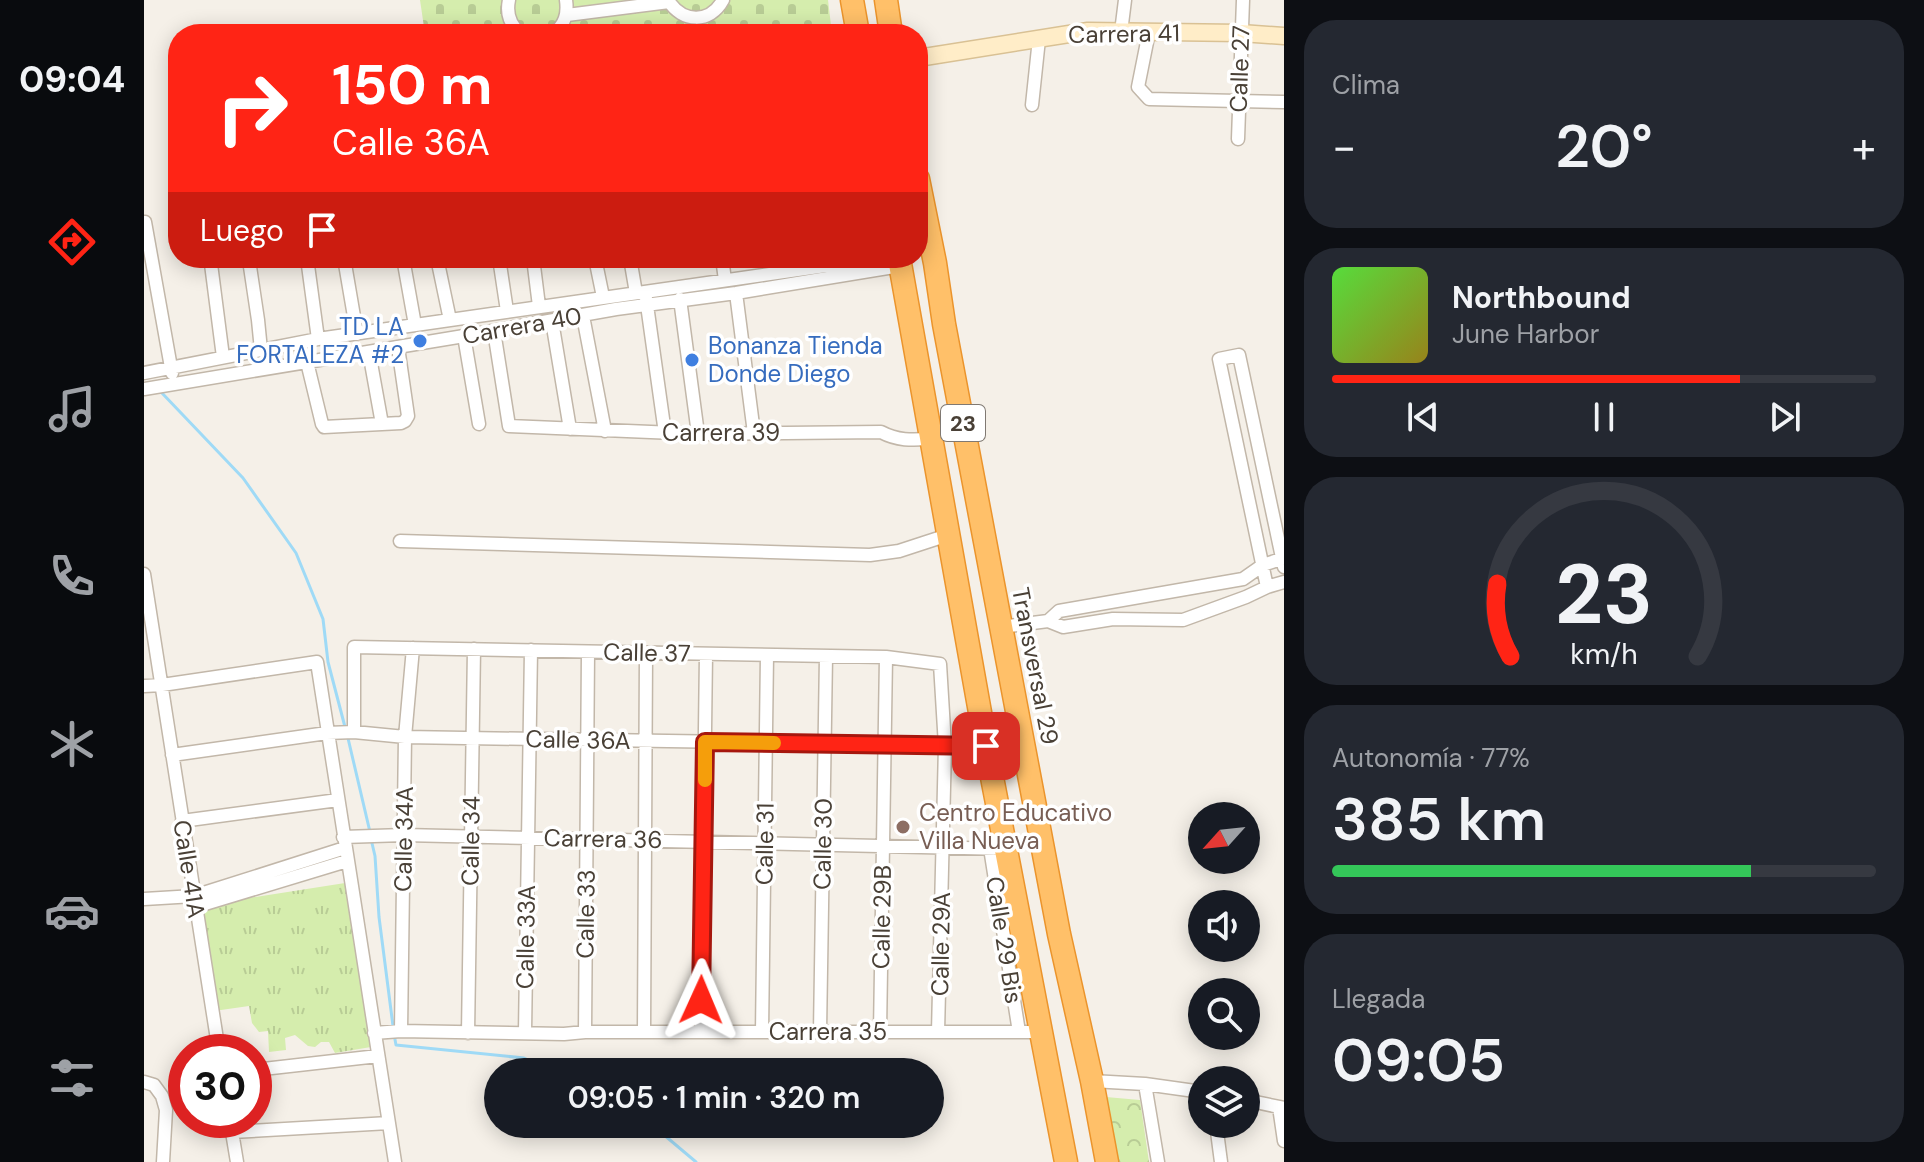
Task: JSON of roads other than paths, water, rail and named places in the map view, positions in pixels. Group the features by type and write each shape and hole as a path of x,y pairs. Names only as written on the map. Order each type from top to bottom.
{"highway":[{"path":"852,0 856,24"},
{"path":"886,0 890,24"},
{"name":"Transversal 29","path":"928,228 1059,934 1107,1162"},
{"name":"23","path":"894,268 931,439 986,746 998,848 1042,1032 1066,1162"}],"street":[{"path":"509,0 508,17 512,24"},
{"path":"562,24 567,15 567,0"},
{"path":"567,15 669,1 685,16 699,18 713,13 723,0"},
{"path":"1121,32 1125,0"},
{"name":"Calle 27","path":"1238,139 1243,0"},
{"name":"Carrera 41","path":"928,56 1088,31 1284,36"},
{"path":"1149,32 1138,87 1149,99 1284,102"},
{"path":"1032,105 1039,39"},
{"path":"145,222 173,384"},
{"path":"212,268 223,357"},
{"path":"250,268 261,350"},
{"path":"308,268 318,339"},
{"path":"346,268 357,334"},
{"path":"405,268 415,325"},
{"path":"439,268 450,320"},
{"path":"501,268 507,311"},
{"path":"534,268 539,306"},
{"path":"597,268 603,297"},
{"path":"633,268 643,296 665,433"},
{"path":"723,268 725,280"},
{"name":"Carrera 40","path":"144,389 583,316 643,296 725,280 831,268"},
{"name":"Carrera 40","path":"144,373 318,339 539,306 603,297 680,299 736,293 859,268"},
{"path":"736,293 754,433"},
{"path":"680,299 698,434"},
{"path":"583,316 605,431"},
{"path":"552,321 570,429"},
{"name":"Carrera 39","path":"494,331 509,426 698,434 881,432 893,439 931,439"},
{"path":"464,336 479,424"},
{"path":"307,362 324,427 401,423 408,416 398,347"},
{"path":"369,352 382,424"},
{"path":"1048,621 1059,611 1243,579 1263,565 1283,561 1239,355 1219,359 1242,465 1263,565 1267,587"},
{"path":"1242,465 1261,459"},
{"path":"400,541 870,555 899,551 948,535"},
{"name":"Calle 41A","path":"144,574 216,1034"},
{"path":"1001,627 1048,621 1063,627 1113,619 1183,620 1284,582"},
{"name":"Calle 37","path":"352,732 354,647 886,657 940,664"},
{"name":"Calle 34A","path":"401,1031 405,737 413,648"},
{"name":"Calle 34","path":"468,1033 474,649"},
{"name":"Calle 33A","path":"525,1032 531,650"},
{"name":"Calle 33","path":"585,1032 588,652"},
{"path":"644,1032 646,653"},
{"path":"701,1032 706,654"},
{"name":"Calle 31","path":"762,1032 767,655"},
{"name":"Calle 30","path":"820,1032 826,656"},
{"name":"Calle 29B","path":"880,1032 886,657"},
{"path":"144,686 317,662 395,1162"},
{"name":"Calle 29A","path":"938,1032 945,746 940,664"},
{"name":"Calle 36A","path":"172,755 352,732 405,737 986,746"},
{"path":"182,821 338,800"},
{"name":"Carrera 36","path":"144,899 194,902 345,848 404,835 998,848"},
{"name":"Calle 29 Bis","path":"998,848 1019,1032"},
{"name":"Carrera 35","path":"374,1033 1042,1032"},
{"path":"272,1068 378,1056"},
{"path":"1092,1081 1188,1090"},
{"path":"144,1082 154,1085 162,1096 166,1110 163,1162"},
{"path":"1145,1084 1158,1162"},
{"path":"1260,1103 1282,1107 1284,1141"},
{"path":"272,1125 389,1123"},
{"path":"233,1138 237,1162"},
{"path":"1218,1138 1221,1162"}],"waterway":[{"path":"161,392 243,478 296,553 323,619 328,662 345,727"},
{"path":"347,734 370,832"},
{"path":"371,839 393,1026"},
{"path":"394,1034 396,1045 524,1058"},
{"path":"668,1138 696,1162"}],"place":[{"name":"TD LA FORTALEZA #2","path":"420,341"},
{"name":"Bonanza Tienda Donde Diego","path":"692,360"},
{"name":"Centro Educativo Villa Nueva","path":"903,827"}]}
